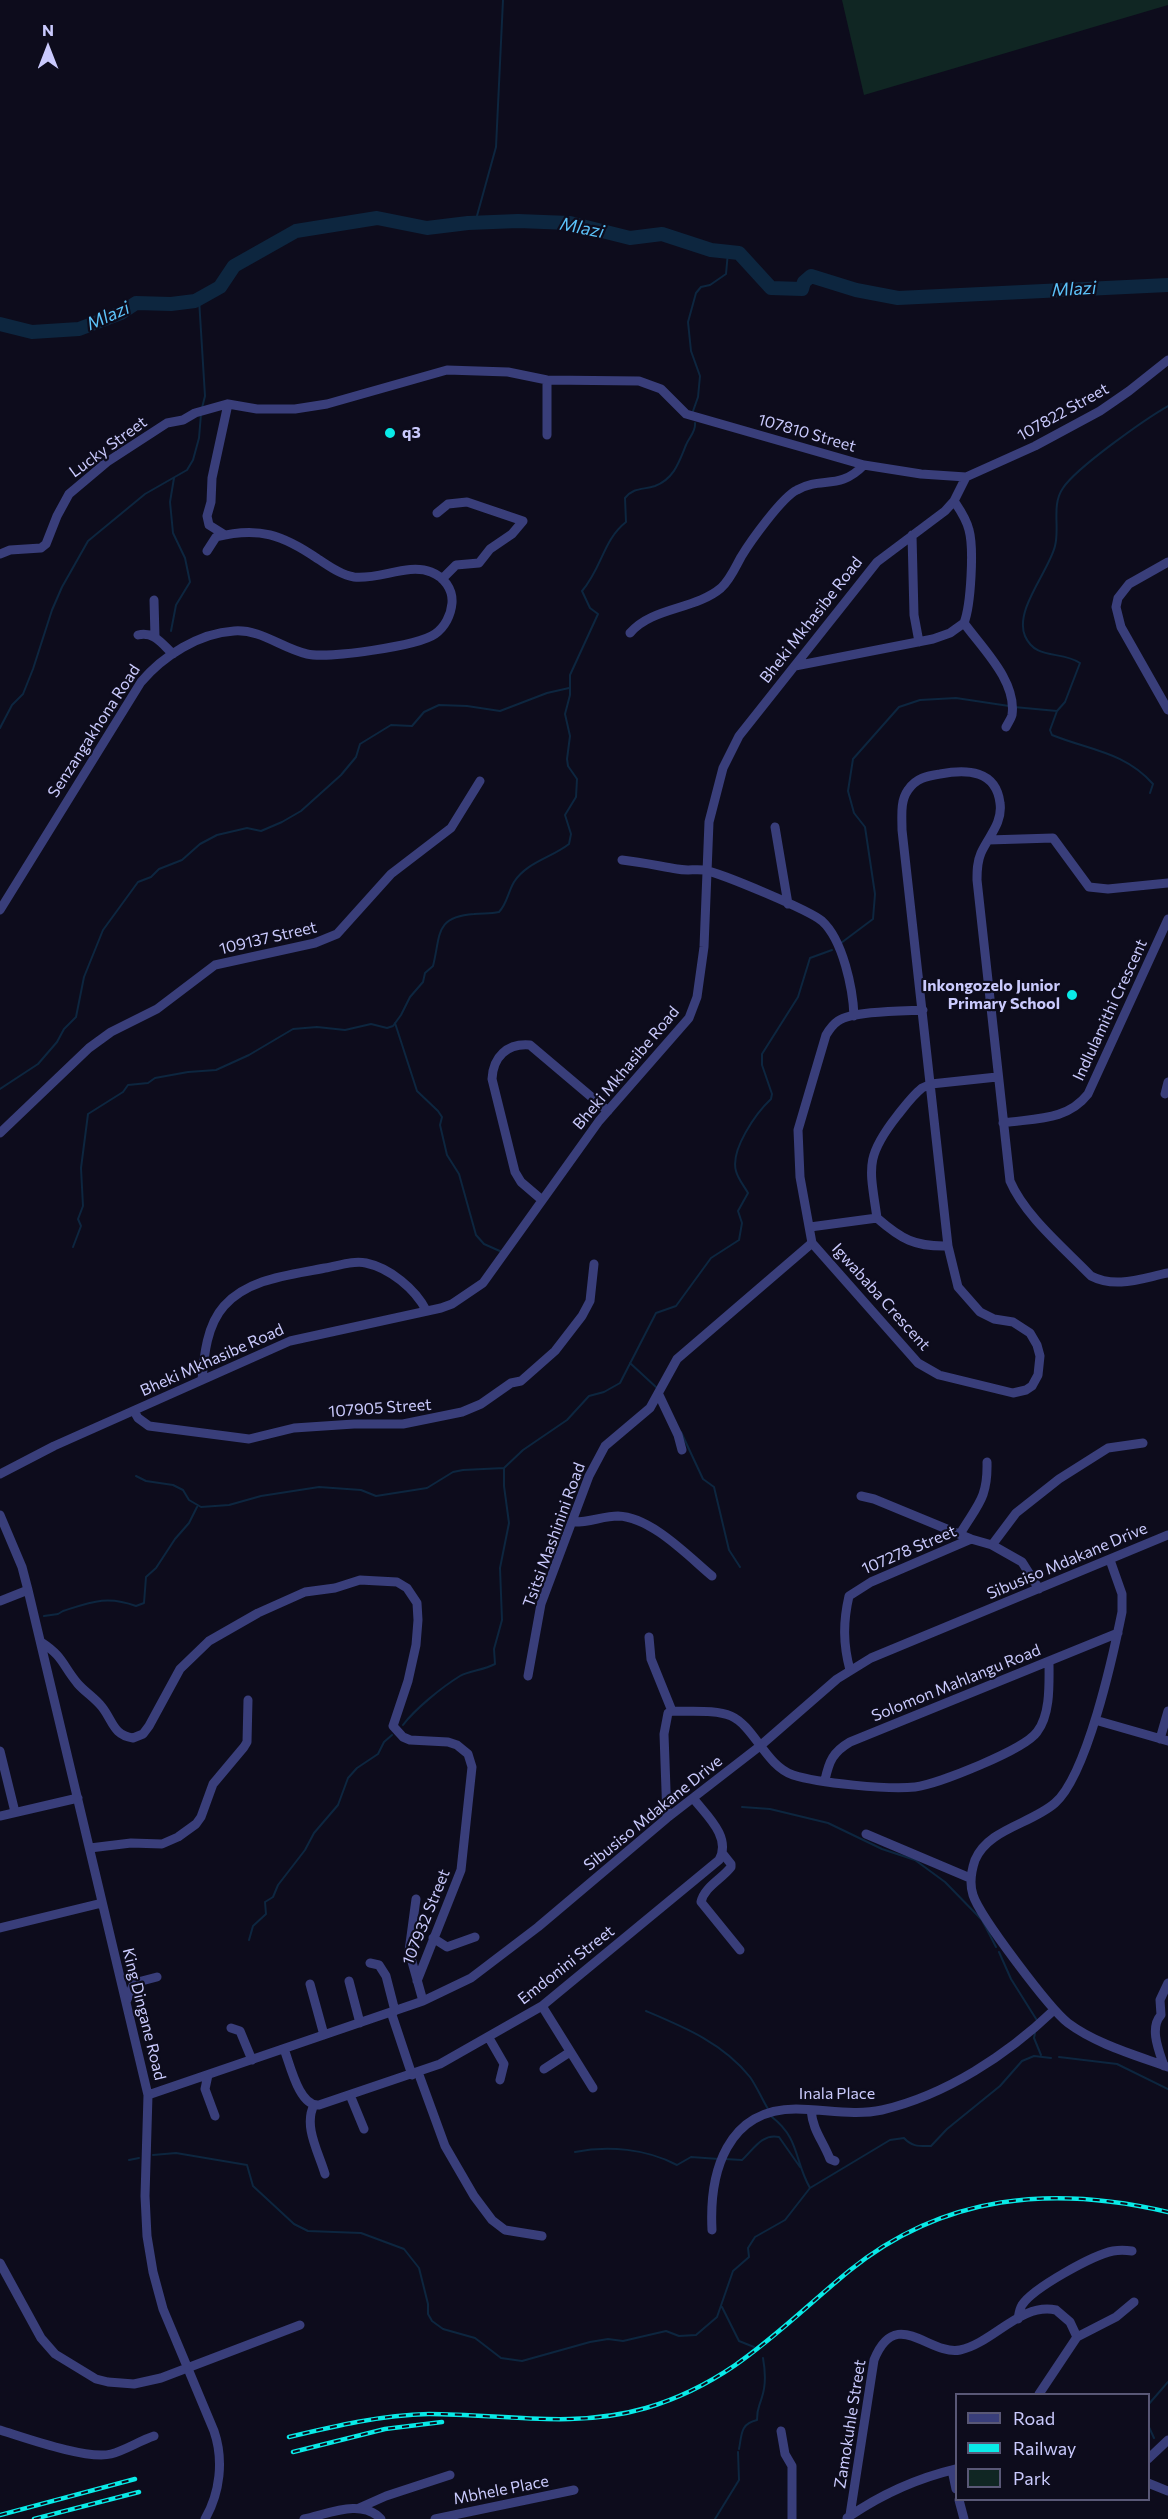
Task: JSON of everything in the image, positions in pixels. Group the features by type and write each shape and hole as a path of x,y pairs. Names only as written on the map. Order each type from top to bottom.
{"street":[{"name":"107822 Street","path":"966,477 1035,446 1100,411 1168,360"},
{"path":"225,535 209,525 207,516 227,404 257,409 295,409 327,404 447,370 508,372 547,380 547,435"},
{"name":"107810 Street","path":"547,380 612,380 653,385 667,393 686,414 864,465 921,474 966,477"},
{"name":"Lucky Street","path":"0,554 10,550 40,548 46,544 69,494 107,462 167,423 183,420 195,413 227,404"},
{"path":"630,633 644,622 721,588 752,541 794,490 811,484 843,480 857,473 864,465"},
{"path":"795,666 919,642 950,633 964,623 968,608 971,540 966,519 954,501 966,477"},
{"name":"Bheki Mkhasibe Road","path":"0,1474 54,1446 290,1341 452,1304 483,1283 608,1111 682,1029 693,1010 704,947 709,822 729,753 739,736 876,562 945,511 954,501"},
{"path":"207,551 213,540 225,535 259,533 278,536 338,571 355,577 422,570 442,579 456,565 479,563 490,549 512,534 522,521 466,502 448,504 437,513"},
{"path":"912,535 914,607 919,642"},
{"path":"1166,567 1129,584 1118,598 1116,607 1121,627 1168,710"},
{"name":"Senzangakhona Road","path":"0,910 141,682 153,668 173,654 206,637 232,631 254,632 288,648 316,655 364,650 421,640 437,633 448,619 452,596 442,579"},
{"path":"153,600 155,637"},
{"path":"964,623 998,669 1008,689 1012,703 1011,717 1006,727"},
{"path":"138,635 145,633 155,637 173,654"},
{"name":"Igwababa Crescent","path":"922,1010 854,1016 840,1019 832,1025 826,1035 798,1130 801,1187 812,1243 918,1363 932,1373 1006,1392 1026,1390 1036,1380 1040,1365 1038,1345 1023,1327 987,1317 972,1306 958,1287 948,1246 931,1084 902,830 902,812 906,794 914,783 926,776 965,770 987,778 996,787 1001,808 998,824 980,855 976,880 997,1077 1010,1181 1014,1192 1024,1206 1091,1276 1103,1282 1120,1283 1168,1273"},
{"name":"109137 Street","path":"0,1133 89,1048 111,1032 157,1009 215,965 331,938 345,927 392,874 451,828 480,781"},
{"path":"775,827 789,904"},
{"path":"988,840 1053,838 1089,887 1108,889 1168,883"},
{"path":"622,860 677,869 707,871 789,904 822,921 830,932 849,979 854,1016"},
{"name":"Indlulamithi Crescent","path":"1003,1122 1062,1114 1078,1107 1088,1094 1168,919"},
{"path":"542,1200 521,1182 515,1172 492,1079 499,1057 508,1048 530,1046 608,1111"},
{"path":"948,1246 914,1243 897,1235 877,1218 871,1169 873,1150 916,1092 931,1084 997,1077"},
{"path":"1165,1094 1168,1082"},
{"path":"810,1227 877,1218"},
{"name":"Tsitsi Mashinini Road","path":"528,1676 541,1604 589,1476 606,1446 639,1419 659,1395 666,1375 676,1359 812,1243"},
{"path":"202,1380 207,1344 222,1308 239,1293 268,1281 346,1264 368,1263 410,1288 426,1310"},
{"name":"107905 Street","path":"134,1411 138,1419 149,1426 243,1439 261,1437 294,1428 403,1424 447,1417 481,1404 511,1383 521,1381 548,1359 582,1316 590,1301 594,1264"},
{"path":"659,1395 678,1435 682,1450"},
{"path":"992,1545 1016,1513 1087,1460 1108,1448 1143,1443"},
{"path":"960,1534 982,1502 988,1480 987,1462"},
{"path":"861,1496 894,1506 971,1539"},
{"name":"King Dingane Road","path":"0,1515 22,1567 28,1590 148,2095 145,2196 147,2236 153,2272 163,2309 214,2432 219,2451 219,2478 205,2519"},
{"path":"572,1522 617,1516 639,1519 712,1576"},
{"name":"Sibusiso Mdakane Drive","path":"148,2095 393,2012 423,2001 471,1978 490,1965 850,1670 871,1658 1168,1535"},
{"name":"107278 Street","path":"850,1670 843,1638 844,1614 849,1596 871,1582 971,1539 992,1545 1022,1562 1039,1589"},
{"path":"1110,1560 1122,1594 1122,1612 1095,1720 1076,1777 1056,1803 1039,1815 985,1844 974,1863 970,1878 973,1897 984,1915 1054,2010 1068,2023 1094,2037 1166,2066"},
{"name":"107932 Street","path":"41,1642 61,1657 76,1682 102,1707 114,1729 122,1735 133,1738 143,1734 149,1726 184,1664 217,1636 258,1613 305,1592 334,1588 360,1580 397,1582 403,1585 417,1604 418,1629 408,1682 393,1726 403,1737 410,1740 448,1742 457,1745 468,1754 472,1767 461,1870 417,1981"},
{"path":"0,1601 28,1590"},
{"name":"Solomon Mahlangu Road","path":"825,1780 834,1752 850,1742 1118,1634"},
{"path":"650,1637 651,1659 672,1711"},
{"path":"667,1818 664,1734 668,1713 672,1711 730,1715 779,1768 787,1773 892,1788 919,1786 1014,1750 1027,1742 1040,1727 1047,1704 1049,1661"},
{"path":"90,1848 131,1843 162,1844 178,1837 196,1824 201,1817 213,1784 247,1742 248,1700"},
{"path":"1095,1720 1164,1740 1168,1711"},
{"path":"0,1751 15,1812"},
{"path":"0,1816 78,1798"},
{"path":"693,1798 720,1833 724,1843 723,1854 731,1864 731,1867 702,1896 701,1902 740,1950"},
{"path":"866,1834 970,1878"},
{"name":"Emdonini Street","path":"314,2105 415,2074 453,2058 542,2006 681,1894 723,1854"},
{"path":"416,1899 409,1951 423,2001"},
{"path":"0,1928 102,1902"},
{"path":"433,1938 447,1947 475,1937"},
{"path":"370,1963 379,1965 386,1976 393,2012 415,2074 445,2146 474,2196 492,2220 505,2230 542,2236"},
{"path":"126,2002 134,1983 157,1977"},
{"path":"349,1981 360,2023"},
{"path":"1166,2066 1158,2048 1155,2028 1157,2019 1161,2015 1160,2000 1168,1983"},
{"path":"310,1984 324,2036"},
{"path":"542,2006 594,2088"},
{"name":"Inala Place","path":"712,2230 713,2192 724,2153 740,2130 757,2116 781,2110 875,2111 923,2096 966,2076 1032,2031 1054,2010"},
{"path":"231,2028 240,2031 252,2060"},
{"path":"489,2038 504,2064 500,2079"},
{"path":"284,2049 299,2091 314,2105 309,2114 309,2123 326,2174"},
{"path":"544,2069 570,2052"},
{"path":"208,2075 205,2089 215,2116"},
{"path":"350,2095 363,2129"},
{"path":"811,2110 813,2127 822,2140 830,2159 836,2160"},
{"path":"1018,2319 1020,2308 1026,2300 1058,2276 1103,2254 1122,2250 1132,2251"},
{"path":"0,2263 42,2338 55,2354 96,2379 134,2384 189,2369 300,2325"},
{"path":"1040,2393 1077,2337 1116,2317 1134,2302"},
{"name":"Zamokuhle Street","path":"848,2517 874,2360 881,2347 889,2339 901,2334 923,2338 939,2347 957,2350 973,2345 1018,2319 1037,2311 1056,2310 1070,2322 1077,2337"},
{"path":"0,2430 99,2456 123,2450 136,2442 154,2436"},
{"path":"781,2431 785,2454 793,2470 792,2519"},
{"path":"1150,2458 1168,2440"},
{"path":"848,2517 894,2490 924,2478 954,2470"},
{"path":"304,2519 359,2508 386,2496 450,2475"},
{"path":"1150,2482 1168,2491"},
{"name":"Mbhele Place","path":"435,2519 574,2490"},
{"path":"960,2501 964,2519"},
{"path":"359,2508 372,2512 381,2519"}],"green space":[{"path":"842,0 1168,0 1168,5 864,95"}],"waterway":[{"path":"475,223 496,147 503,0"},
{"name":"Mlazi","path":"0,324 32,332 79,329 121,313 136,303 171,304 195,301 220,287 234,266 296,231 377,218 427,228 468,223 518,221 570,223 630,238 662,234 711,250 739,253 771,288 802,289 804,282 811,276 856,290 898,298 1168,285"},
{"path":"692,414 698,397 700,376 691,351 688,322 696,293 701,287 710,285 726,274 728,252"},
{"path":"199,299 205,396 202,408"},
{"path":"1014,707 1057,711 1065,702 1080,663 1036,649 1025,636 1023,626 1028,603 1055,546 1059,495 1070,479 1096,457 1128,432 1168,406"},
{"path":"0,728 12,705 23,694 52,610 88,541 145,494 187,470 193,460 199,438 201,414"},
{"path":"73,1247 81,1226 78,1219 83,1206 81,1168 88,1114 123,1092 128,1085 148,1083 155,1078 188,1072 216,1070 249,1055 293,1029 317,1027 345,1030 371,1024 387,1028 393,1026 410,997 423,982 425,973 433,966 439,937 446,924 461,916 499,912 519,875 569,844 571,834 565,815 576,797 577,779 568,766 570,736 565,714 570,695 570,675 598,614 590,608 582,591 612,537 626,522 625,498 635,490 655,486 667,479 678,464 695,423"},
{"path":"171,631 176,605 190,582 185,558 173,533 170,502 174,478"},
{"path":"0,1089 38,1064 76,1017 84,977 103,930 138,882 151,877 159,869 182,860 200,844 217,835 247,828 261,831 301,811 341,775 356,757 360,744 391,725 412,726 424,712 439,705 500,711 547,693 569,688"},
{"path":"841,943 873,919 875,894 865,827 854,813 848,791 853,759 899,707 920,700 956,698 1009,706"},
{"path":"1057,711 1050,730 1052,735 1106,753 1131,765 1153,784 1150,793"},
{"path":"136,1476 146,1481 173,1485 183,1490 189,1500 201,1507 229,1505 261,1496 319,1487 361,1490 376,1496 427,1488 453,1472 504,1468 523,1450 567,1420 589,1396 604,1392 620,1383 656,1313 676,1306 711,1258 739,1240 742,1223 738,1211 748,1193 736,1171 737,1153 746,1132 758,1113 771,1099 772,1094 762,1065 762,1054 798,997 810,958 832,950"},
{"path":"395,1023 417,1091 442,1117 440,1125 447,1155 459,1174 476,1235 484,1244 502,1252"},
{"path":"630,1363 657,1388"},
{"path":"681,1432 703,1479 714,1487 729,1550 740,1567"},
{"path":"403,1725 422,1705 453,1681 464,1674 495,1664 494,1649 502,1620 500,1568 509,1523 504,1468"},
{"path":"44,1616 99,1601 116,1601 136,1606 144,1603 146,1577 156,1568 175,1539 189,1523 197,1507"},
{"path":"249,1940 253,1926 266,1914 265,1902 273,1897 278,1885 305,1850 314,1833 338,1805 348,1778 357,1768 378,1754 384,1742 392,1735"},
{"path":"742,1807 770,1809 828,1823 882,1849 915,1860 945,1882 982,1920 996,1947"},
{"path":"999,1952 1011,1979 1038,2022"},
{"path":"646,2011 702,2037 728,2055 750,2077 768,2109"},
{"path":"1035,2033 1034,2038 1041,2055"},
{"path":"153,2155 176,2153 247,2165 253,2186 294,2224 308,2231 361,2233 404,2249 419,2268 428,2304 428,2314 432,2321 443,2329 475,2338 501,2358 522,2361 608,2339 623,2341 666,2331 679,2336 696,2335 717,2317 733,2271 749,2257 748,2248 755,2237 785,2220 810,2188 890,2140 904,2138 919,2146 931,2146 947,2129 1000,2086 1022,2061 1034,2056 1051,2058"},
{"path":"1059,2057 1117,2064 1168,2089"},
{"path":"772,2117 788,2133 810,2188"},
{"path":"725,2159 742,2160 763,2140 773,2136 779,2137 800,2167"},
{"path":"575,2152 601,2149 627,2150 653,2155 677,2165 691,2157 719,2159"},
{"path":"129,2160 139,2158"},
{"path":"722,2307 739,2341 754,2347"},
{"path":"739,2449 745,2427 757,2420 764,2387 763,2358"},
{"path":"1150,2403 1168,2382"},
{"path":"1150,2429 1154,2438"},
{"path":"715,2519 739,2480 738,2452"}],"railway":[{"path":"289,2437 393,2416 429,2414 565,2419 592,2418 646,2408 677,2397 731,2368 779,2332 849,2271 885,2245 923,2226 961,2211 1001,2202 1042,2198 1083,2199 1168,2212"},
{"path":"293,2452 385,2429 442,2422"},
{"path":"0,2515 135,2479"},
{"path":"34,2519 139,2492"}],"place":[{"name":"q3","path":"390,433"},
{"name":"Inkongozelo Junior Primary School","path":"1072,995"}]}
